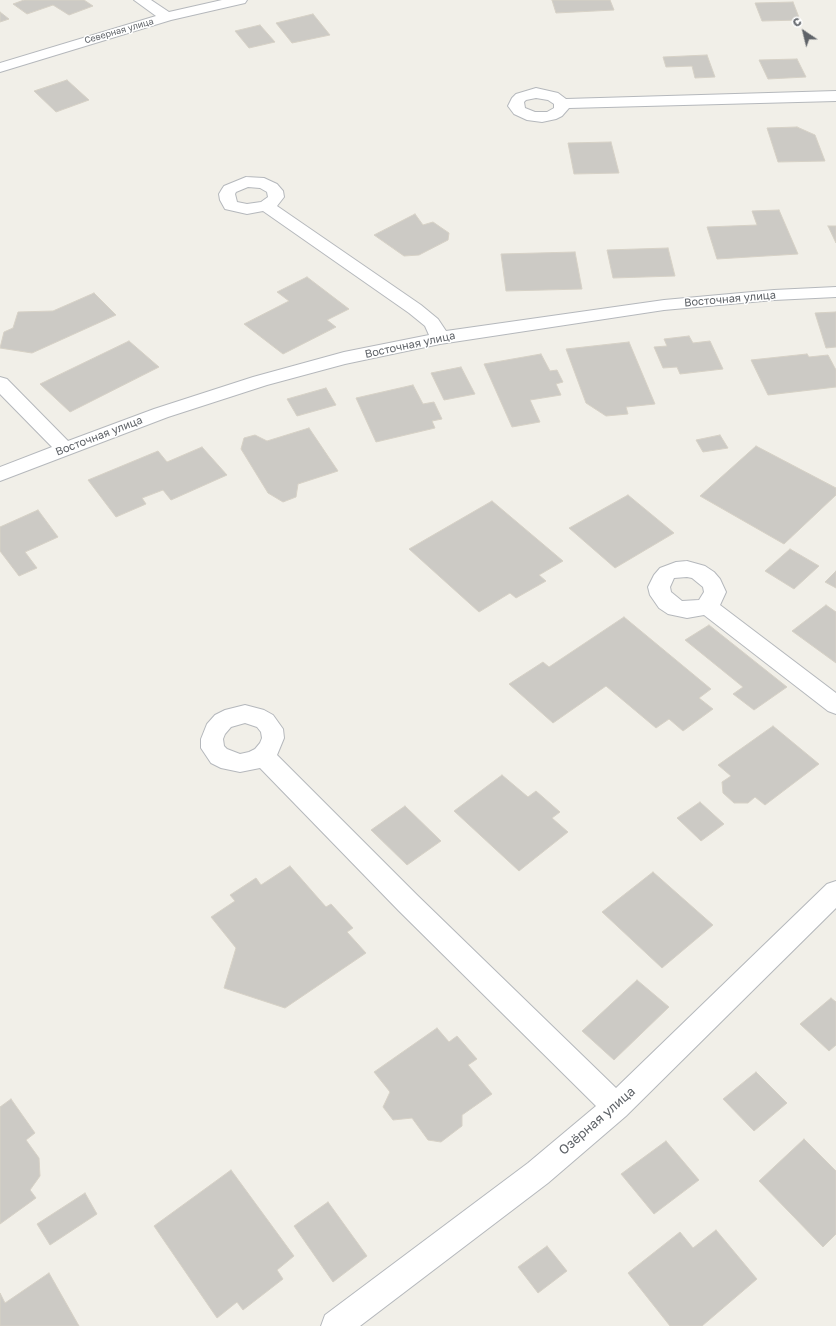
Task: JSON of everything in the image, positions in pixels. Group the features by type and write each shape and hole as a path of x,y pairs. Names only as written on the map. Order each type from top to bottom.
{"street":[{"path":"141,0 167,17"},
{"name":"Северная улица","path":"0,68 167,17 240,0"},
{"path":"562,104 836,96"},
{"path":"266,206 415,309 432,323 440,338"},
{"name":"Восточная улица","path":"0,474 161,413 260,381 344,358 440,338 664,305 774,295 836,292"},
{"path":"0,383 64,449"},
{"path":"707,606 836,705"},
{"path":"263,756 408,904 616,1107"},
{"name":"Озёрная улица","path":"336,1326 538,1173 616,1107 836,892"}],"building":[{"path":"24,0 84,0 93,6 69,15 53,5 27,14 13,4"},
{"path":"552,0 610,0 614,10 556,13"},
{"path":"793,2 800,20 762,21 755,3"},
{"path":"0,12 9,19 0,22"},
{"path":"313,14 330,35 292,43 276,23"},
{"path":"260,25 275,42 249,48 235,31"},
{"path":"707,55 715,77 695,78 692,66 666,67 663,57"},
{"path":"797,59 806,77 768,79 759,60"},
{"path":"67,80 89,100 56,112 34,91"},
{"path":"797,127 815,135 825,161 778,162 767,128"},
{"path":"611,142 619,173 574,174 568,143"},
{"path":"779,210 798,254 717,259 707,227 757,225 752,211"},
{"path":"415,214 423,225 433,222 449,233 448,240 419,255 404,256 374,235"},
{"path":"828,226 836,226 836,243"},
{"path":"668,248 675,276 613,278 607,250"},
{"path":"575,252 582,289 506,291 501,254"},
{"path":"307,277 349,309 327,320 336,327 283,354 244,324 289,301 277,292"},
{"path":"94,293 116,315 32,353 0,348 4,332 13,328 18,312 53,311"},
{"path":"836,312 836,347 826,348 815,313"},
{"path":"689,336 693,343 710,341 723,369 680,374 677,367 663,368 654,347 667,346 664,339"},
{"path":"129,341 159,367 70,412 40,384"},
{"path":"629,342 655,404 626,407 628,414 606,416 586,403 566,349"},
{"path":"541,354 550,371 557,370 563,382 556,384 561,395 530,400 540,422 512,427 484,364"},
{"path":"807,354 809,357 828,355 836,370 836,387 768,395 751,360"},
{"path":"461,367 475,394 444,400 431,373"},
{"path":"413,385 423,404 434,402 442,419 432,421 435,428 376,442 356,398"},
{"path":"326,388 336,405 297,416 287,399"},
{"path":"309,428 338,471 298,484 296,497 283,502 268,493 241,449 244,438 255,435 267,441"},
{"path":"720,435 728,448 703,452 696,440"},
{"path":"756,446 836,488 836,495 784,544 700,496"},
{"path":"202,447 227,475 171,500 163,490 142,498 146,504 116,517 88,480 158,451 167,462"},
{"path":"628,495 674,533 615,568 569,528"},
{"path":"492,501 563,561 539,575 546,581 516,598 510,593 479,612 409,549"},
{"path":"38,510 58,537 25,552 37,568 19,576 0,551 0,527"},
{"path":"790,549 819,566 794,589 765,571"},
{"path":"836,571 836,588 825,582"},
{"path":"826,605 836,612 836,663 792,631"},
{"path":"624,617 711,689 699,698 713,709 683,731 669,719 656,728 606,686 553,723 509,684 543,662 549,667"},
{"path":"709,625 787,687 754,710 733,694 743,687 685,640"},
{"path":"773,726 819,764 765,805 755,797 748,803 734,803 723,793 722,782 731,776 718,765"},
{"path":"502,775 528,797 536,791 560,812 552,818 568,832 519,871 454,811"},
{"path":"700,802 724,824 701,841 677,818"},
{"path":"405,806 441,841 407,865 371,830"},
{"path":"290,866 326,907 331,904 353,928 347,932 366,953 285,1008 224,988 236,948 211,917 235,901 230,895 256,878 261,885"},
{"path":"653,872 713,925 662,968 602,912"},
{"path":"637,980 669,1007 614,1060 582,1031"},
{"path":"831,998 836,1002 836,1045 829,1051 800,1024"},
{"path":"437,1028 449,1042 457,1036 477,1059 468,1065 492,1094 462,1115 462,1126 441,1142 428,1140 412,1118 393,1120 383,1107 390,1092 374,1072"},
{"path":"756,1072 787,1103 754,1131 723,1099"},
{"path":"11,1099 35,1133 26,1140 39,1158 40,1176 30,1190 36,1198 0,1224 0,1107"},
{"path":"804,1139 836,1171 836,1234 823,1247 759,1181"},
{"path":"666,1141 699,1180 654,1214 621,1174"},
{"path":"231,1170 294,1256 277,1270 283,1279 243,1310 237,1302 217,1318 154,1226"},
{"path":"85,1193 97,1214 50,1245 37,1224"},
{"path":"328,1202 367,1256 333,1282 294,1226"},
{"path":"716,1230 757,1279 702,1326 670,1326 628,1273 680,1232 693,1248"},
{"path":"547,1246 567,1271 538,1293 518,1267"},
{"path":"49,1273 79,1326 0,1326 0,1293 5,1303"}]}
